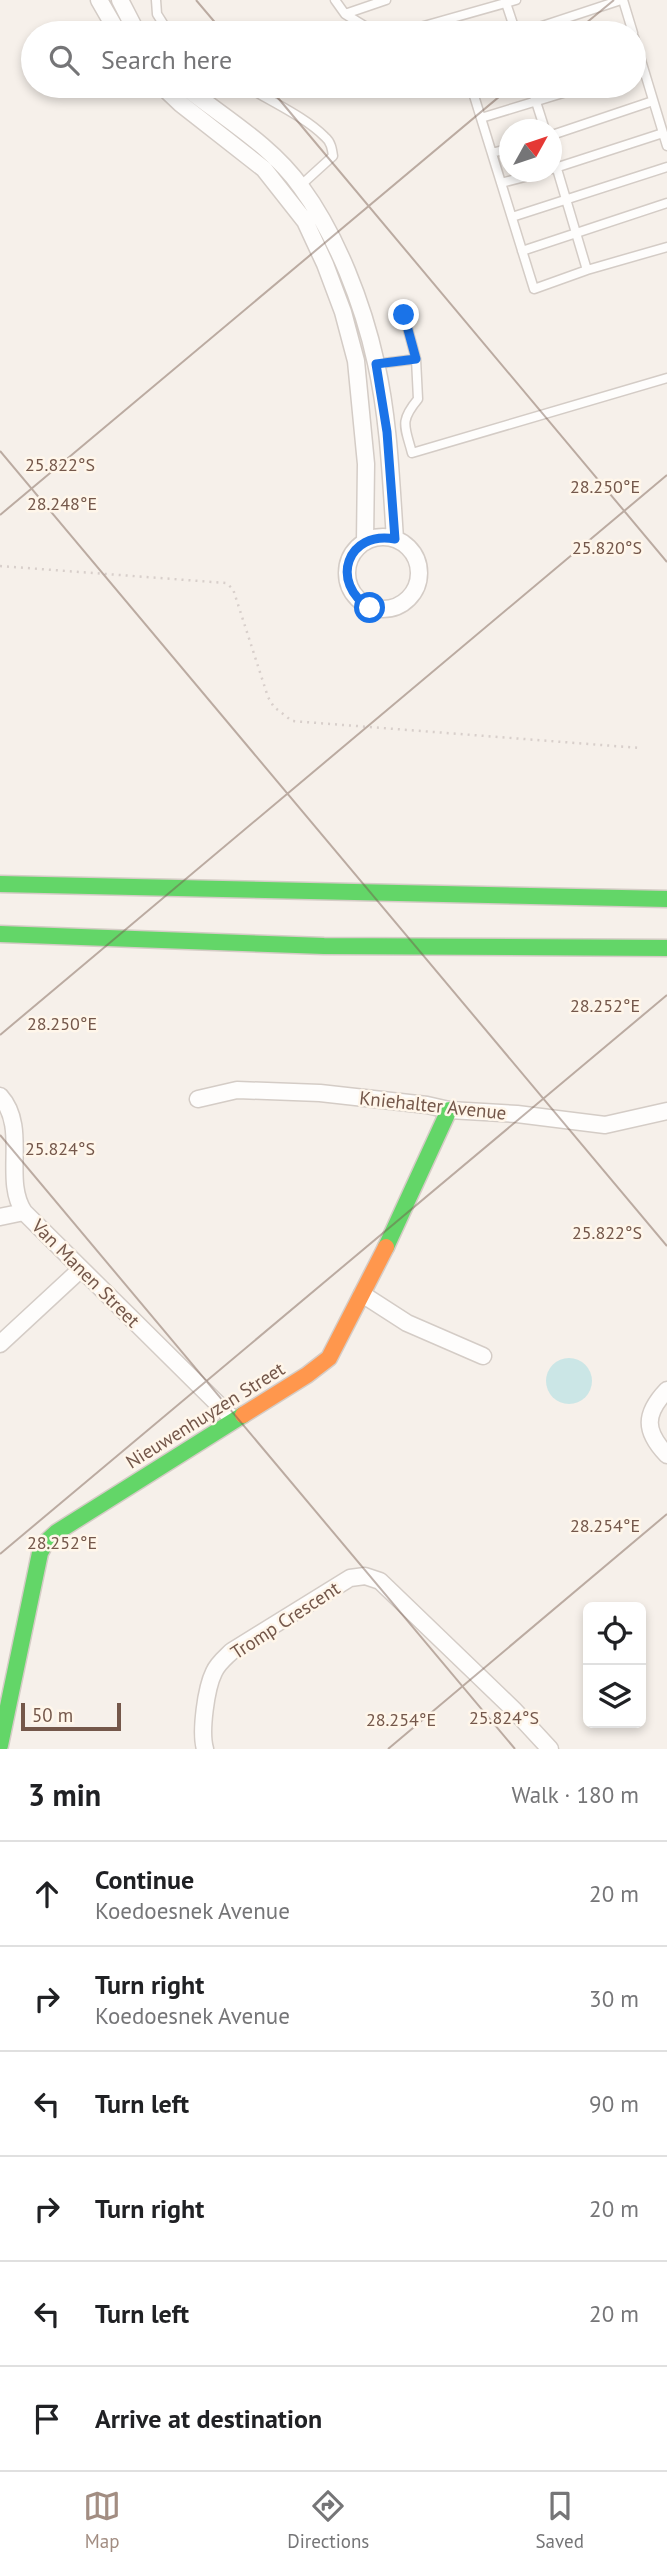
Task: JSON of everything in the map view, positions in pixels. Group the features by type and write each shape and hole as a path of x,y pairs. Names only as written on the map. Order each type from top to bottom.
{"main road":[{"path":"0,884 667,899"},
{"path":"0,934 324,946 667,948"},
{"name":"Nieuwenhuyzen Street","path":"0,1745 7,1679 40,1553 46,1542 74,1521 320,1367 337,1345 449,1110"}],"street":[{"path":"99,0 111,21"},
{"path":"120,0 131,21"},
{"path":"175,98 264,169 305,221 325,264 343,313 356,361 366,464 365,542"},
{"path":"199,98 274,157 300,186 340,255 376,364 387,432 395,539"},
{"path":"374,538 395,539 412,551 417,560 419,581 415,593 395,608 370,608 359,601 347,580 351,557 365,542 374,538"},
{"name":"Kniehalter Avenue","path":"198,1099 237,1090 320,1093 449,1110 517,1114 605,1125 667,1111"},
{"name":"Van Manen Street","path":"0,1096 13,1116 17,1198 24,1212 234,1420"},
{"path":"0,1217 24,1212"},
{"path":"0,1344 80,1269"},
{"path":"362,1294 407,1323 483,1356"},
{"path":"667,1390 651,1410 649,1422 654,1440 667,1455"},
{"name":"Tromp Crescent","path":"205,1749 208,1689 218,1664 232,1651 351,1578 365,1576 380,1581 513,1709 550,1749"}],"lane":[{"path":"156,0 157,14 161,21"},
{"path":"335,0 345,14 356,21"},
{"path":"345,14 386,0"},
{"path":"440,21 516,0"},
{"path":"556,21 622,0 628,21"},
{"path":"506,2 513,21"},
{"path":"646,78 667,146"},
{"path":"265,98 327,137 332,147 333,156 300,186"},
{"path":"475,98 534,289 587,270 667,247"},
{"path":"535,98 541,119"},
{"path":"481,118 548,98"},
{"path":"562,131 653,101"},
{"path":"562,166 663,133"},
{"path":"492,153 499,151"},
{"path":"512,217 667,167"},
{"path":"501,183 505,182"},
{"path":"559,182 587,270"},
{"path":"522,251 667,203"},
{"path":"404,315 416,359 418,399 406,413 404,425 412,453 667,378"},
{"path":"376,364 416,359"}],"path":[{"path":"0,566 226,583 233,589 268,698 274,707 292,721 640,748"}],"water":[{"path":"569,1358 585,1365 592,1381 585,1397 569,1404 553,1397 546,1381 553,1365"}],"traffic: fast":[{"path":"0,884 667,899"},
{"path":"0,934 324,946 667,948"},
{"path":"386,1247 449,1110"},
{"path":"0,1745 40,1553 46,1542 57,1532 243,1415"}],"traffic: slow":[{"path":"243,1415 329,1358 386,1247"}],"route":[{"path":"370,608 352,592 347,580 347,569 351,557 365,542 374,538 395,539 387,432 376,364 416,359 404,315"}]}
